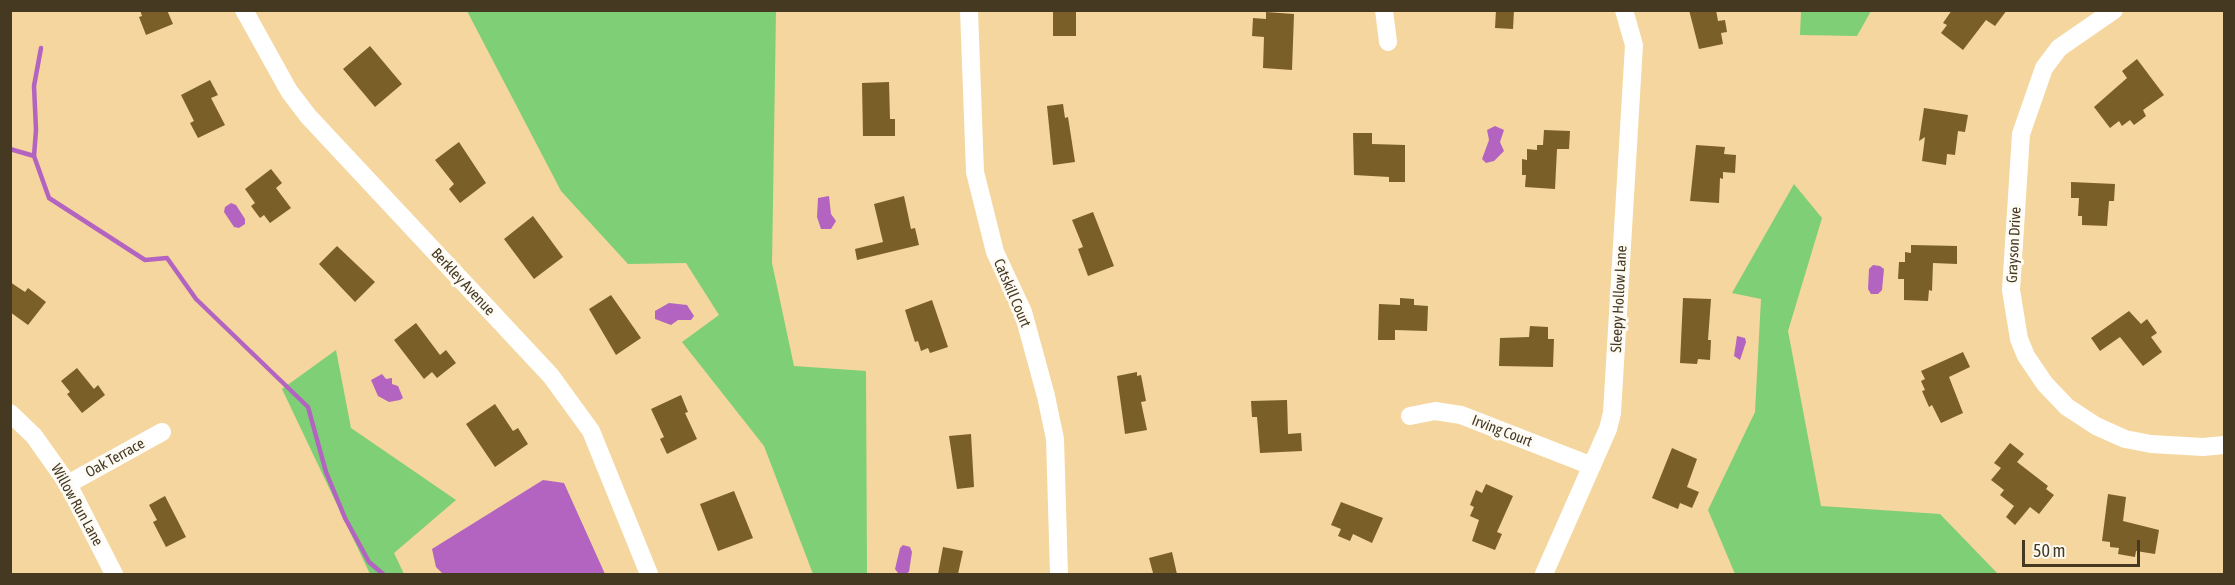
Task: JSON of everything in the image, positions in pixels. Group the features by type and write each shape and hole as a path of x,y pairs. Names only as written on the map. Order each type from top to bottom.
{"street":[{"name":"Berkley Avenue","path":"244,10 288,91 308,116 551,375 591,430 649,574"},
{"name":"Catskill Court","path":"969,10 975,172 995,252 1023,312 1046,396 1055,440 1059,574"},
{"path":"1384,10 1388,42"},
{"name":"Sleepy Hollow Lane","path":"1544,574 1592,466 1612,413 1634,45 1624,10"},
{"name":"Grayson Drive","path":"2114,10 2059,48 2044,68 2021,134 2011,290 2019,339 2026,356 2045,384 2067,407 2096,426 2125,439 2151,444 2203,447 2224,445"},
{"name":"Irving Court","path":"1410,416 1435,411 1461,415 1592,466"},
{"name":"Willow Run Lane","path":"10,413 34,436 68,484 114,574"},
{"name":"Oak Terrace","path":"68,484 162,432"}],"green space":[{"path":"1801,10 1871,11 1857,36 1800,35"},
{"path":"467,11 776,11 772,263 794,366 866,371 867,574 813,574 764,446 682,342 719,315 686,263 628,264 561,191"},
{"path":"1794,184 1822,218 1788,331 1821,506 1940,514 1998,574 1735,574 1708,510 1755,412 1761,299 1732,293"},
{"path":"336,350 351,428 456,500 394,553 404,574 370,574 282,389"}],"shaded area":[{"path":"1495,126 1504,130 1500,142 1504,151 1494,161 1486,163 1482,159 1489,140 1487,130"},
{"path":"829,196 831,214 836,221 831,229 821,229 817,217 818,198"},
{"path":"231,203 236,205 245,219 245,224 239,228 234,227 224,212 225,207"},
{"path":"1873,265 1884,269 1882,290 1878,294 1871,294 1868,289 1869,269"},
{"path":"669,303 687,305 694,316 691,320 678,320 671,325 655,319 655,311"},
{"path":"1737,336 1745,338 1746,342 1740,360 1734,356"},
{"path":"382,374 386,379 392,378 392,384 398,386 403,398 389,402 378,396 371,380"},
{"path":"543,480 564,483 605,574 443,574 436,567 432,549"},
{"path":"903,545 910,547 912,552 909,572 905,574 898,573 895,569 900,548"}],"building":[{"path":"140,10 167,10 173,24 146,35 139,17 142,16"},
{"path":"1053,10 1076,10 1076,36 1053,36"},
{"path":"1496,10 1514,10 1513,29 1495,28"},
{"path":"1689,10 1716,10 1718,21 1725,20 1727,32 1721,33 1723,44 1699,49"},
{"path":"1952,10 2007,10 1995,26 1986,20 1963,50 1941,33 1947,25 1943,23"},
{"path":"1266,12 1294,14 1292,70 1263,68 1264,37 1252,36 1253,18 1266,19"},
{"path":"370,46 402,84 375,107 343,69"},
{"path":"2137,59 2164,95 2143,110 2146,116 2134,125 2130,120 2122,126 2119,121 2110,128 2094,107 2127,78 2122,71"},
{"path":"210,80 218,95 211,98 225,125 198,138 190,123 194,121 181,95"},
{"path":"889,82 890,119 895,119 895,136 863,136 862,83"},
{"path":"1063,104 1065,118 1068,117 1075,162 1053,165 1047,106"},
{"path":"1924,108 1968,115 1965,132 1958,131 1955,155 1947,154 1946,165 1922,161 1925,137 1919,141"},
{"path":"1544,130 1570,131 1569,149 1557,149 1555,189 1525,187 1526,175 1522,175 1522,159 1527,160 1527,149 1537,150 1537,145 1543,145"},
{"path":"1353,133 1372,133 1372,144 1405,145 1405,182 1389,182 1389,177 1354,175"},
{"path":"459,142 486,183 460,203 449,189 454,184 435,160"},
{"path":"1696,145 1725,147 1724,154 1736,155 1735,173 1723,172 1723,179 1720,178 1719,203 1690,201"},
{"path":"271,169 282,183 276,188 291,208 270,223 264,215 260,218 251,206 255,203 245,189"},
{"path":"2071,182 2115,184 2114,201 2109,201 2107,226 2082,225 2082,216 2078,216 2079,198 2071,198"},
{"path":"904,196 911,229 915,228 919,245 857,260 855,249 883,242 874,204"},
{"path":"1093,212 1114,266 1088,276 1078,249 1083,247 1072,220"},
{"path":"533,216 563,257 534,279 504,239"},
{"path":"1911,245 1957,246 1957,264 1933,263 1932,291 1929,290 1928,301 1904,300 1904,279 1898,279 1899,262 1905,262 1905,252 1911,253"},
{"path":"337,246 375,282 355,302 319,264"},
{"path":"10,282 25,292 28,288 46,302 28,325 10,312"},
{"path":"611,295 641,338 616,355 589,309"},
{"path":"1400,298 1414,299 1414,305 1428,306 1427,331 1395,330 1395,340 1378,340 1379,304 1400,305"},
{"path":"1683,298 1711,299 1708,340 1711,340 1710,360 1698,359 1697,364 1680,363"},
{"path":"932,300 948,347 930,353 928,348 921,351 918,341 915,342 905,310"},
{"path":"2129,311 2141,324 2147,319 2157,333 2151,337 2162,352 2143,366 2120,337 2100,351 2091,338"},
{"path":"416,323 440,355 446,350 456,363 437,378 432,372 424,379 394,340"},
{"path":"1530,326 1548,327 1548,339 1554,339 1553,367 1499,366 1500,338 1529,337"},
{"path":"1963,352 1970,367 1949,377 1963,413 1941,423 1932,405 1929,407 1922,391 1925,390 1921,381 1925,379 1921,371"},
{"path":"77,368 94,389 98,385 105,395 82,413 67,394 70,392 61,381"},
{"path":"1137,372 1137,376 1141,375 1146,401 1141,402 1147,430 1125,434 1117,376"},
{"path":"681,395 688,412 685,413 697,439 667,454 660,439 664,437 651,409"},
{"path":"1287,400 1288,434 1301,433 1302,451 1260,453 1257,417 1252,417 1251,401"},
{"path":"495,404 513,431 518,428 528,444 495,467 466,424"},
{"path":"971,434 974,487 957,489 949,436"},
{"path":"2010,443 2024,454 2017,462 2048,486 2046,489 2054,495 2039,514 2030,507 2015,525 2006,517 2014,506 2000,495 2004,490 1991,480 2001,468 1994,463"},
{"path":"1672,448 1697,459 1687,487 1699,492 1692,508 1680,503 1678,509 1652,498"},
{"path":"1486,484 1513,496 1497,532 1502,534 1495,550 1472,541 1479,520 1470,516 1474,507 1470,505 1476,490 1482,493"},
{"path":"734,491 753,538 718,551 700,504"},
{"path":"2108,494 2126,497 2123,521 2159,530 2155,554 2136,551 2135,557 2118,554 2119,548 2110,547 2110,542 2102,541"},
{"path":"165,496 186,537 166,547 153,522 157,520 149,505"},
{"path":"1341,502 1383,518 1372,543 1353,534 1350,541 1338,536 1341,529 1331,525"},
{"path":"943,547 963,551 958,574 938,574"},
{"path":"1172,552 1177,574 1153,573 1149,558"}],"waterway":[{"path":"34,156 36,130 34,86 41,48"},
{"path":"10,149 34,156 49,198 145,260 167,258 196,299 308,407 326,472 345,518 369,562 383,574"}]}
